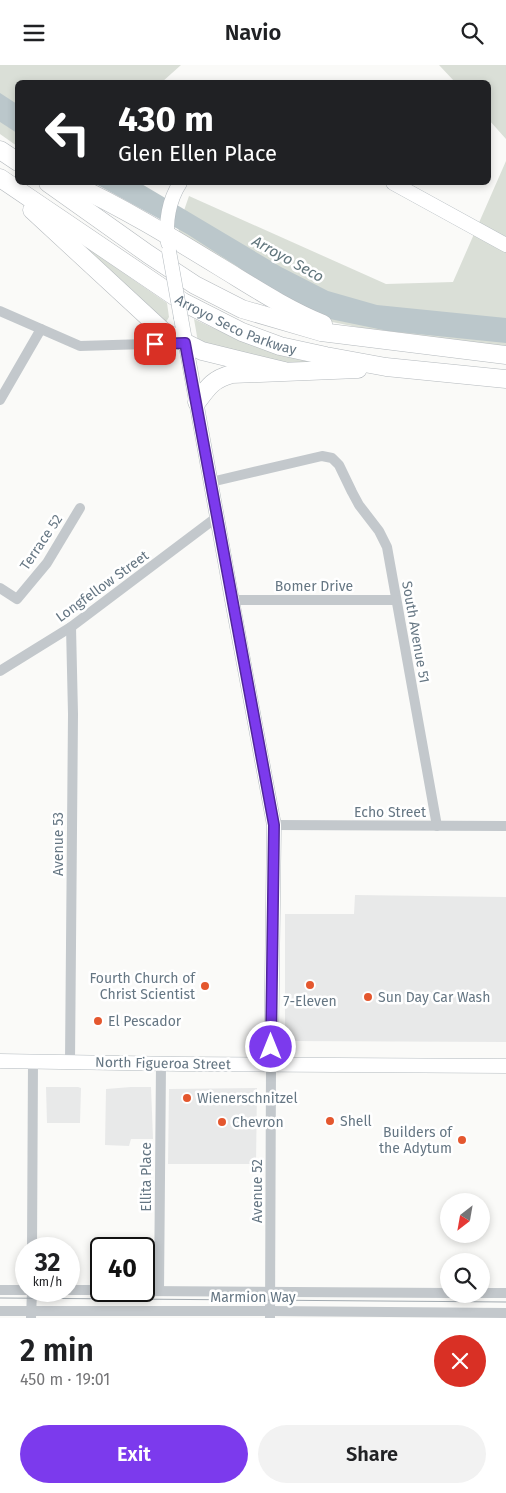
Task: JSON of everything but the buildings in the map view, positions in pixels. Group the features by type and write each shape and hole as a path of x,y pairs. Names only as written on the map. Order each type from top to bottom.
{"highway":[{"path":"0,150 15,160"},
{"name":"Arroyo Seco Parkway","path":"0,178 183,303 242,332 280,346 386,367 506,379"},
{"name":"Arroyo Seco Parkway","path":"51,185 194,285 242,309 300,327 320,331 506,355"},
{"path":"75,185 95,194 168,236 290,309 356,336"},
{"path":"19,191 35,213 164,332 202,351 284,371"},
{"path":"197,402 213,382 232,374 386,367"}],"street":[{"path":"397,185 506,245"},
{"path":"177,188 168,236 185,343 274,825 271,1065"},
{"path":"0,311 80,345 185,343"},
{"path":"0,400 41,329"},
{"name":"South Avenue 51","path":"211,481 322,456 332,458 339,465 359,505 379,531 387,547 437,826"},
{"name":"Terrace 52","path":"0,588 17,599 47,563 80,508"},
{"name":"Longfellow Street","path":"0,671 71,627 217,517"},
{"name":"Bomer Drive","path":"232,600 396,600"},
{"name":"Avenue 53","path":"70,1061 73,714 71,627"},
{"name":"Echo Street","path":"274,825 506,826"},
{"name":"North Figueroa Street","path":"0,1061 506,1066"},
{"path":"32,1237 33,1061"},
{"name":"Ellita Place","path":"159,1291 161,1063"},
{"name":"Avenue 52","path":"270,1314 271,1065"},
{"path":"0,1290 15,1290"},
{"name":"Marmion Way","path":"155,1291 440,1293"},
{"path":"490,1293 506,1293"},
{"path":"31,1315 32,1302"},
{"name":"Marmion Way","path":"0,1311 31,1315 506,1313"}],"shaded area":[{"path":"0,65 181,65 164,80 15,80 15,145 0,134"},
{"path":"439,65 506,65 506,139 491,122 491,80 453,80"},
{"path":"0,93 15,103 15,132 0,122"},
{"path":"506,161 506,346 387,333 327,321 181,236 178,228 189,196 386,284 453,282"},
{"name":"Arroyo Seco","path":"98,185 143,185 281,267 328,291 377,305 506,318 506,343 388,331 330,319 286,298 187,234"},
{"path":"73,238 167,303 169,317 166,322 121,285"},
{"path":"194,319 259,347 326,366 294,367 198,342"},
{"path":"355,895 506,897 506,1042 285,1041 285,914 354,914"},
{"path":"46,1087 81,1088 80,1123 47,1123"},
{"path":"151,1087 153,1139 131,1139 129,1146 105,1145 106,1089"},
{"path":"257,1088 256,1164 168,1164 169,1089"}],"tram line":[{"path":"0,1298 506,1302"}],"place":[{"name":"7-Eleven","path":"310,985"},
{"name":"Fourth Church of Christ Scientist","path":"205,986"},
{"name":"Sun Day Car Wash","path":"368,997"},
{"name":"El Pescador","path":"98,1021"},
{"name":"Wienerschnitzel","path":"187,1098"},
{"name":"Shell","path":"330,1121"},
{"name":"Chevron","path":"222,1122"},
{"name":"Builders of the Adytum","path":"462,1140"}],"route":[{"path":"155,344 185,343 274,825 271,1047"}]}
